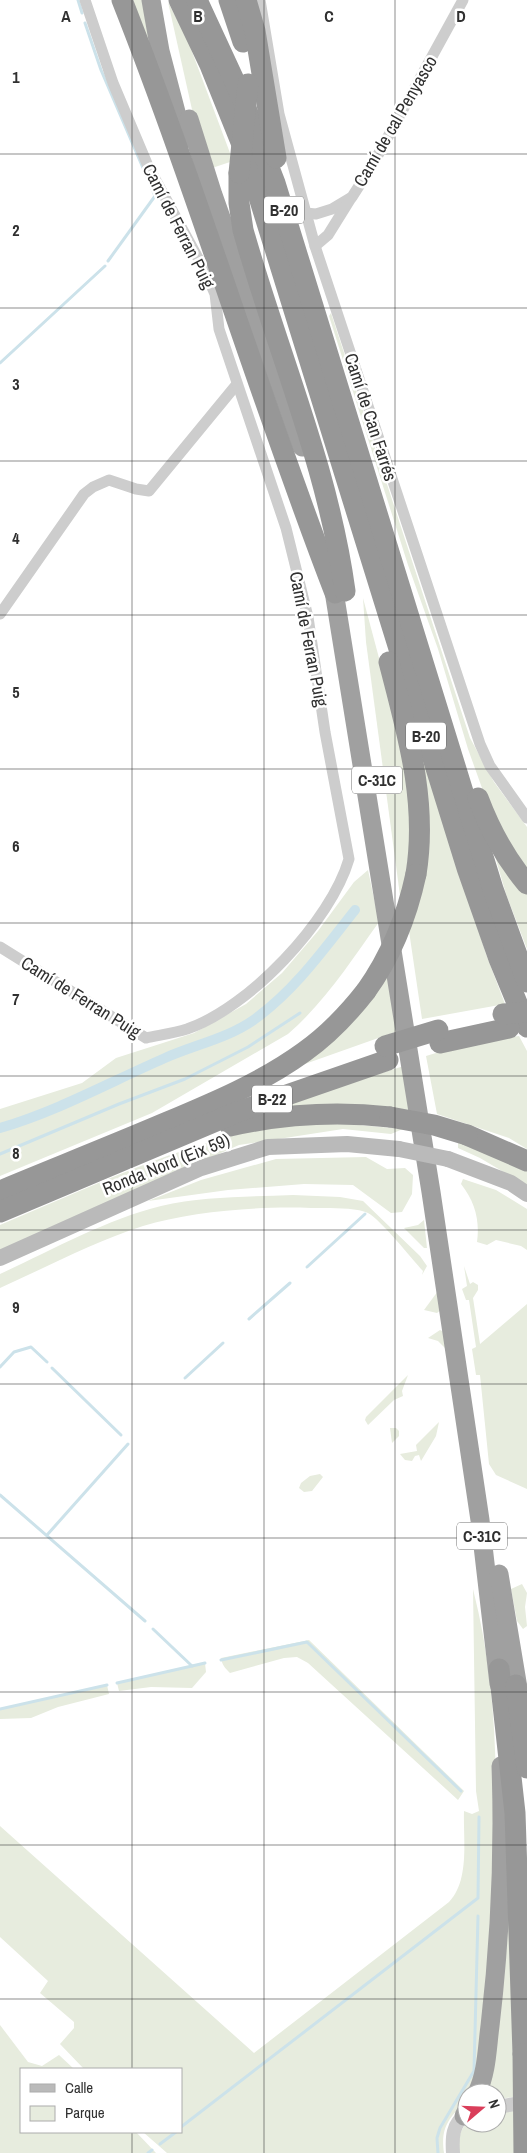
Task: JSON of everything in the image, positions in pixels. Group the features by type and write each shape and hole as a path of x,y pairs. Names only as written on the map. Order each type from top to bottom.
{"highway":[{"path":"122,0 157,88 216,264 340,592"},
{"name":"C-31C","path":"151,0 160,51 180,129 340,592 446,1220 527,1768"},
{"name":"C-31C","path":"161,0 175,66 193,132 334,543 480,1520 499,1669 515,1813 523,2054 524,2153"},
{"path":"179,0 218,61"},
{"path":"197,0 218,61"},
{"path":"229,0 242,34 248,84 239,173 239,203 244,230 328,494 339,544 340,592"},
{"path":"246,0 255,31 292,234"},
{"name":"B-20","path":"218,61 263,148 292,234 493,889 527,982"},
{"name":"B-20","path":"218,61 476,895 499,959 517,1024"},
{"path":"196,1110 257,1081 304,1052 343,1018 366,991 385,960 407,910 416,874 420,820 415,770 360,554 336,441"},
{"path":"409,619 431,668 488,823 507,858 527,884"},
{"name":"B-22","path":"0,1191 196,1110 439,1037 517,1024 527,1012"},
{"name":"B-22","path":"0,1212 235,1113 386,1053"},
{"path":"160,1146 230,1126 279,1116 336,1113 390,1117 434,1125 467,1135 527,1161"},
{"path":"480,2083 484,2073 493,1999 502,1835 499,1669"},
{"name":"C-31C","path":"516,1684 527,1732"}],"main road":[{"name":"Ronda Nord (Eix 59)","path":"0,1258 201,1168 268,1147 347,1144 384,1146 448,1159 512,1183 527,1194"}],"street":[{"name":"Camí de Ferran Puig","path":"0,947 146,1038 188,1029 237,1002 268,977 327,907 346,872 349,859 325,732 308,617 286,528 219,329 211,284 148,166 113,83 85,0"},
{"name":"Camí de Can Farrés","path":"260,0 279,114 315,246 473,727 490,766 527,818"},
{"name":"Camí de cal Penyasco","path":"306,213 316,214 332,209 352,197 373,164 463,0"},
{"path":"315,246 328,235 352,197"},
{"path":"0,614 84,494 93,487 110,480 136,489 149,491 237,384"},
{"path":"507,2105 527,2102"},
{"path":"453,2152 453,2133 457,2127"}],"green space":[{"path":"125,0 144,0 158,78"},
{"path":"168,2 188,41 233,161 212,168 193,114"},
{"path":"331,313 470,738 494,782 527,827 527,874 491,813 468,749 438,649 408,565 329,316"},
{"path":"363,598 407,763 414,822 401,903 366,642"},
{"path":"402,689 486,954 505,1004 422,1019 409,931 413,914"},
{"path":"492,846 527,892 527,949 506,894"},
{"path":"368,870 379,922 326,995 288,1034 152,1113 0,1176 0,1109 82,1083 116,1058 194,1033 246,1004 282,973 318,931 354,882"},
{"path":"388,968 398,1031 288,1070"},
{"path":"519,1036 527,1051 527,1149 509,1138 437,1114 426,1056 459,1046"},
{"path":"404,1066 409,1110 355,1106 264,1109"},
{"path":"327,1122 403,1129 391,1134 343,1129 239,1145 0,1251 0,1225 122,1173 184,1150 248,1132"},
{"path":"458,1142 527,1170 527,1186 480,1158 458,1148"},
{"path":"366,1157 387,1169 405,1168 413,1175 412,1194 402,1212 391,1213 353,1185 304,1184 228,1190 148,1201 201,1180 276,1159"},
{"path":"463,1179 496,1190 527,1209 527,1250 521,1246 496,1240 487,1245 477,1242 477,1219 473,1204 461,1184"},
{"path":"293,1195 340,1197 363,1201 420,1256 427,1266 422,1275 423,1271 404,1249 368,1213 340,1208 270,1208 204,1213 143,1226 88,1247 0,1288 0,1274 99,1227 140,1212 194,1200"},
{"path":"424,1220 427,1248 424,1248 404,1228 418,1225"},
{"path":"464,1266 470,1284 473,1282 478,1285 478,1290 473,1298 480,1344 527,1304 527,1489 496,1475 489,1464 480,1375 476,1375 472,1349 476,1347 469,1300 466,1300 462,1289 467,1286"},
{"path":"438,1291 442,1309 437,1313 424,1310"},
{"path":"440,1330 444,1332 447,1350 438,1341 428,1338"},
{"path":"408,1375 402,1391 403,1396 394,1400 368,1425 365,1420 366,1417"},
{"path":"439,1422 436,1436 421,1461 419,1455 415,1456 412,1461 405,1460 400,1454 417,1451 416,1445"},
{"path":"390,1428 396,1428 399,1431 399,1436 392,1443"},
{"path":"320,1474 323,1477 312,1491 304,1492 299,1488 301,1483 310,1476"},
{"path":"522,1584 527,1593 525,1607 527,1626 523,1629 517,1621 511,1589"},
{"path":"473,1589 485,1648 492,1708 496,1768 493,1888 479,2068 474,2083 457,2083 457,2110 445,2129 444,2153 167,2153 144,2133 182,2133 182,2068 83,2068 60,2044 74,2028 74,2022 40,1993 48,1981 0,1937 0,1826 254,2053 449,1902 456,1893 463,1871 464,1811 472,1814 479,1811 476,1791"},
{"path":"309,1640 464,1791 458,1800 308,1663 297,1657 284,1658 230,1673 221,1660 221,1658"},
{"path":"205,1663 206,1672 192,1688 151,1687 119,1691 117,1683"},
{"path":"107,1685 109,1694 58,1707 31,1718 0,1719 0,1709"},
{"path":"508,1853 514,2097 507,2098 507,2083 484,2083"},
{"path":"0,2025 28,2062 42,2066 59,2055 73,2068 20,2068 20,2133 137,2133 156,2153 0,2153"},
{"path":"515,2108 515,2153 459,2153 461,2133 507,2133 507,2110"}],"waterway":[{"path":"78,0 82,13"},
{"path":"85,23 101,70 155,196 108,261"},
{"path":"0,363 105,266"},
{"path":"0,1128 63,1105 176,1053 245,1026 284,995 321,954 355,910"},
{"path":"0,1154 119,1104 185,1079 248,1047 300,1013"},
{"path":"307,1267 365,1214"},
{"path":"249,1319 290,1283"},
{"path":"185,1378 223,1343"},
{"path":"0,1367 14,1352 31,1347 47,1362"},
{"path":"52,1368 121,1435"},
{"path":"47,1535 128,1444"},
{"path":"0,1495 145,1621"},
{"path":"153,1629 192,1666 205,1663"},
{"path":"221,1660 307,1642 461,1791"},
{"path":"117,1683 192,1666"},
{"path":"0,1709 107,1685"},
{"path":"182,2126 478,1898 479,1817"},
{"path":"438,2153 437,2138 440,2128 474,2071 478,1916"},
{"path":"160,2144 175,2133"},
{"path":"148,2153 152,2150"}]}
